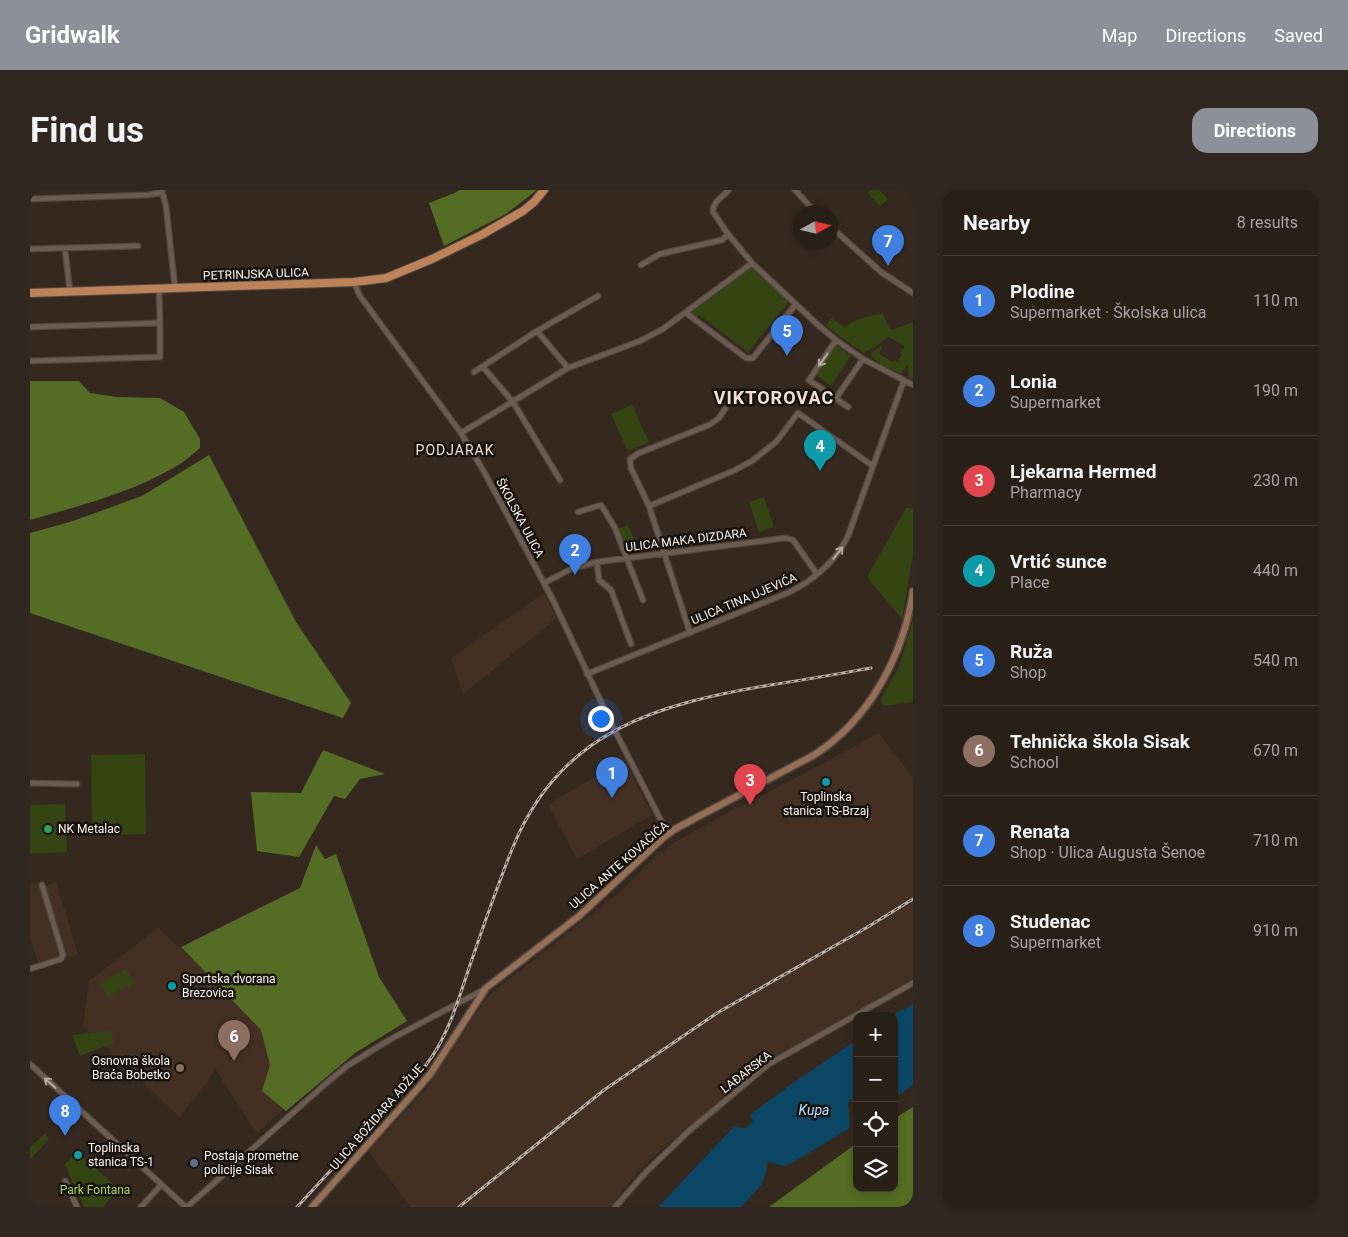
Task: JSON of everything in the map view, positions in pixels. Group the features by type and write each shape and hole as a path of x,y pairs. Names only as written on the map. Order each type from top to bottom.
{"main road":[{"name":"PETRINJSKA ULICA","path":"30,293 354,282 392,276 483,234 523,211 544,190"},
{"name":"ULICA ANTE KOVAČIĆA","path":"486,988 579,916 668,834 814,755 846,730 868,704 894,656 907,619 913,591"},
{"name":"ULICA BOŽIDARA ADŽIJE","path":"312,1207 431,1073 486,988"}],"street":[{"path":"74,190 75,198"},
{"path":"729,190 714,204 713,212 752,263 836,340 863,359 913,385"},
{"path":"796,190 809,205"},
{"path":"30,199 148,195 162,191 166,206 174,288"},
{"path":"641,265 660,254 722,240 728,234"},
{"path":"838,234 881,272 913,292"},
{"path":"30,249 138,246"},
{"path":"65,249 70,292"},
{"path":"461,433 568,368 640,341 686,313 752,263"},
{"name":"ŠKOLSKA ULICA","path":"354,282 360,296 461,433 504,508 566,626 587,674 668,834"},
{"path":"30,361 160,357 159,289"},
{"path":"474,372 598,296"},
{"path":"686,313 746,358 750,359 753,358 796,304"},
{"path":"30,327 160,322"},
{"path":"537,332 568,368"},
{"path":"836,340 810,380 848,406"},
{"path":"836,398 863,359"},
{"path":"483,367 512,402 560,480"},
{"name":"ULICA TINA UJEVIĆA","path":"587,674 790,592 804,585 834,559 844,546 861,503 904,380"},
{"path":"690,633 649,506 631,468 630,459 639,453 709,424 725,410"},
{"path":"649,506 733,471 752,461 776,442 798,413 873,466"},
{"path":"578,512 601,505 615,528 643,600"},
{"name":"ULICA MAKA DIZDARA","path":"544,583 573,568 597,562 790,538 817,574"},
{"path":"597,562 599,580 611,590 631,644"},
{"path":"30,783 50,785 77,784"},
{"path":"30,969 61,959 63,955 42,885"},
{"name":"LAĐARSKA","path":"615,1207 647,1171 690,1130 770,1064 913,983"},
{"path":"30,1064 186,1207 347,1066 389,1040 471,998 486,988"},
{"path":"65,1181 77,1207"},
{"path":"141,1207 161,1185"}],"shaded area":[{"path":"544,593 557,618 463,694 451,658"},
{"path":"879,733 913,778 913,978 752,1072 644,1165 610,1207 411,1207 368,1151 428,1087 439,1067 488,996 620,892 657,855 675,842"},
{"path":"624,759 652,815 577,859 548,805"},
{"path":"43,880 45,886 56,882 78,954 39,966 30,936 30,884"},
{"path":"158,928 265,1026 285,1108 257,1134 216,1070 180,1117 83,1026 89,981"}],"green space":[{"path":"459,190 537,190 506,214 444,246 429,203"},
{"path":"871,190 879,190 888,199 880,206 867,193"},
{"path":"754,267 789,301 748,352 699,315 696,318 692,312 750,268"},
{"path":"883,314 889,328 892,330 913,322 913,381 908,376 908,364 902,373 898,373 881,364 871,355 872,352 883,345 879,354 893,362 895,360 897,362 902,355 900,353 901,349 904,349 904,345 888,337 863,353 826,326 831,318 844,327 859,319"},
{"path":"836,345 851,356 831,386 816,375"},
{"path":"30,381 79,381 90,393 116,397 160,398 184,412 200,439 200,448 178,465 123,492 30,520"},
{"path":"632,405 649,442 628,451 611,414"},
{"path":"209,455 296,622 351,703 343,718 30,613 30,533 70,522 142,496"},
{"path":"764,497 774,527 759,532 749,502"},
{"path":"906,508 913,508 913,555 902,619 867,577"},
{"path":"628,525 637,546 625,548 617,529"},
{"path":"913,620 913,702 885,706 882,704 881,699 899,667"},
{"path":"323,750 385,774 360,779 345,799 334,796 299,857 257,851 251,792 301,793"},
{"path":"145,754 146,834 92,835 91,755"},
{"name":"NK Metalac","path":"65,804 67,852 30,854 30,805"},
{"path":"316,845 325,859 336,854 379,977 407,1021 355,1053 286,1111 262,1091 270,1065 261,1030 181,947 300,888"},
{"path":"126,969 134,983 108,997 100,984"},
{"path":"112,1031 113,1043 80,1056 72,1035"},
{"path":"913,1107 913,1207 769,1207 853,1146 853,1192 898,1192 898,1116"},
{"path":"45,1134 49,1139 30,1160 30,1147"},
{"name":"Park Fontana","path":"76,1151 119,1189 103,1207 84,1207 65,1165"}],"water":[{"path":"913,1004 913,1085 898,1095 898,1057 898,1013"},
{"name":"Kupa","path":"853,1043 853,1102 850,1099 848,1104 850,1128 792,1163 783,1166 767,1161 762,1184 741,1207 658,1207 734,1127 746,1128 753,1121 750,1115 790,1085"}],"railway":[{"path":"297,1207 410,1084 438,1047 455,1008 513,847 533,808 557,775 585,750 617,730 651,714 689,702 728,693 871,668"},
{"path":"459,1207 604,1090 717,1013 913,899"}],"place":[{"name":"Renata","path":"888,266"},
{"name":"Ruža","path":"787,356"},
{"name":"Vrtić sunce","path":"820,471"},
{"name":"Lonia","path":"575,575"},
{"name":"Toplinska stanica TS-Brzaj","path":"826,782"},
{"name":"Plodine","path":"612,798"},
{"name":"Ljekarna Hermed","path":"750,805"},
{"name":"NK Metalac","path":"48,829"},
{"name":"Sportska dvorana Brezovica","path":"172,986"},
{"name":"Tehnička škola Sisak","path":"234,1061"},
{"name":"Osnovna škola Braća Bobetko","path":"180,1068"},
{"name":"Studenac","path":"65,1136"},
{"name":"Toplinska stanica TS-1","path":"78,1155"},
{"name":"Postaja prometne policije Sisak","path":"194,1163"}],"district":[{"name":"VIKTOROVAC","path":"774,397"},
{"name":"PODJARAK","path":"455,450"}]}
